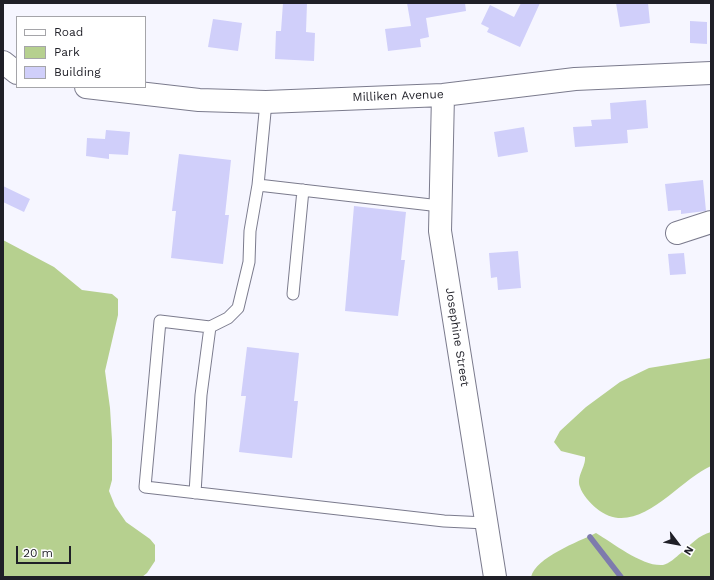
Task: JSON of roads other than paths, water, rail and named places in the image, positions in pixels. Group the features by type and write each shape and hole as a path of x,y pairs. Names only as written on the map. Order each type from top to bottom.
{"street":[{"path":"3,62 16,72"},
{"name":"Milliken Avenue","path":"95,88 199,100 266,102 443,95 575,79 711,73"},
{"name":"Josephine Street","path":"443,95 440,231 495,577"},
{"path":"677,233 711,222"}],"lane":[{"path":"266,102 258,184 250,231 249,262 238,308 228,318 210,327 160,321 145,487 444,521 486,523"},
{"path":"258,184 440,206"},
{"path":"294,294 303,190"},
{"path":"195,493 201,395 210,327"}],"waterway":[{"path":"590,537 621,577"}]}
